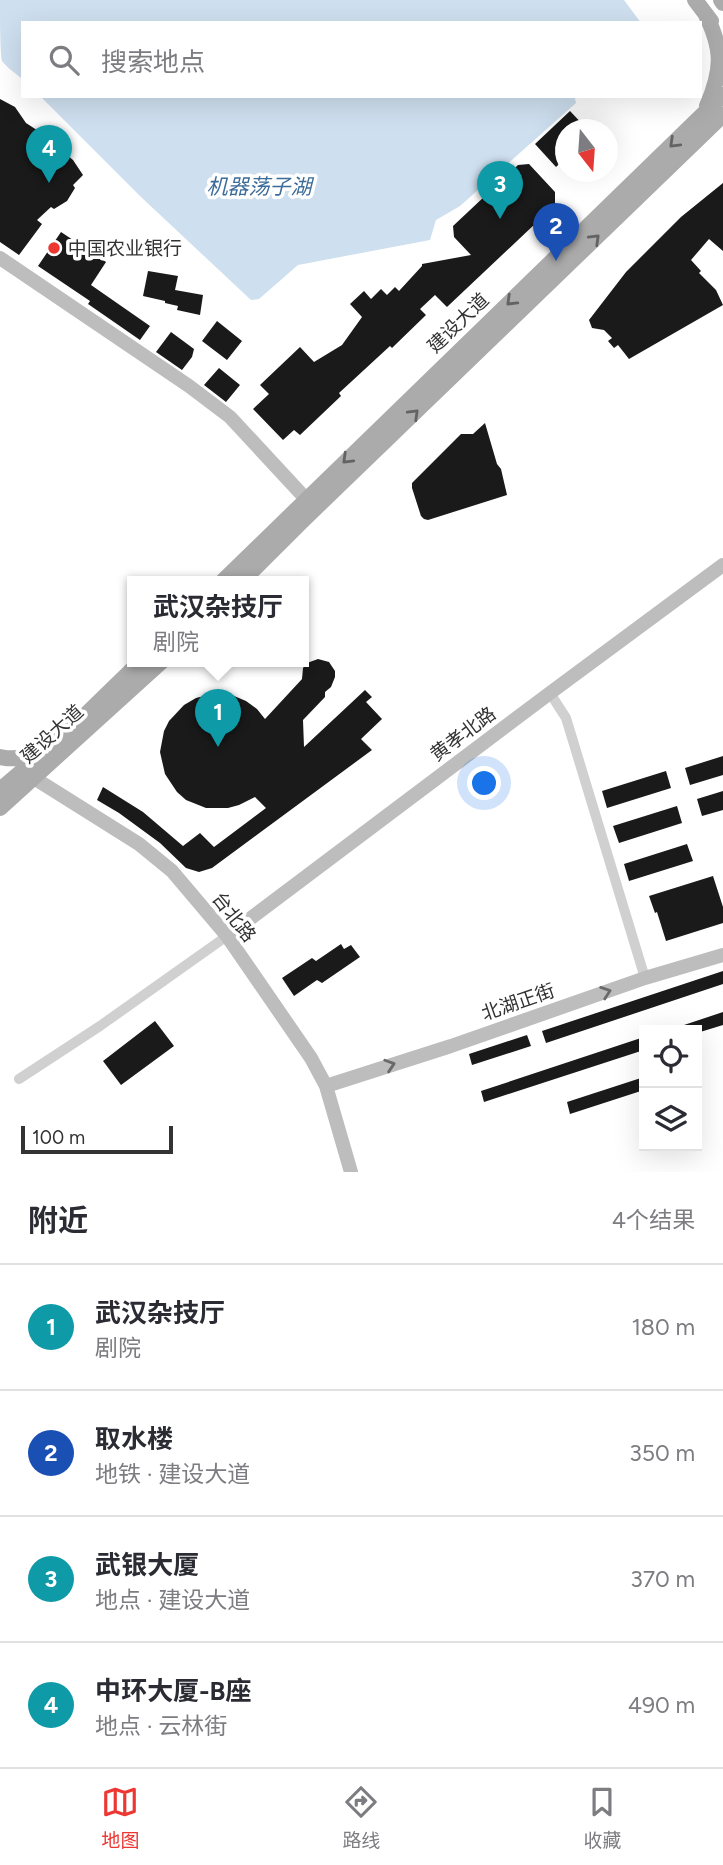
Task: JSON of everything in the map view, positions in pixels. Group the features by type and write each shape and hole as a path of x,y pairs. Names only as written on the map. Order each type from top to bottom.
{"main road":[{"path":"700,7 723,37"},
{"path":"700,7 716,33 720,47 721,66 711,123"},
{"name":"建设大道","path":"247,576 711,123 723,95"},
{"name":"建设大道","path":"228,576 306,499 711,123 723,115"},
{"name":"建设大道","path":"0,808 66,734 135,667"},
{"name":"建设大道","path":"0,790 28,775 155,667"},
{"path":"0,758 14,760 29,757 66,734"}],"street":[{"path":"0,258 189,386 230,417 306,499"},
{"name":"黄孝北路","path":"227,936 723,565"},
{"path":"550,693 566,718 645,978"},
{"name":"台北路","path":"0,758 139,844 172,871 227,936 311,1058 326,1086 351,1172"},
{"path":"19,1079 100,1026 227,936"},
{"name":"北湖正街","path":"326,1086 451,1046 645,978 723,955"}],"water":[{"path":"0,0 624,0 640,21 21,21 21,78 2,61"},
{"name":"机器荡子湖","path":"42,98 575,98 576,103 460,206 436,220 430,240 298,265 259,299 251,300 141,197"}],"building":[{"path":"0,99 15,107 26,123 43,134 60,153 73,160 83,175 73,185 75,188 67,201 54,209 51,207 37,220 42,224 19,255 0,242"},
{"path":"570,111 578,119 562,119"},
{"path":"555,125 555,166 535,144"},
{"path":"529,164 555,192 555,205 447,307 435,295 420,309 426,315 392,348 390,346 339,393 341,396 300,435 294,430 283,440 253,409 269,394 260,385 300,347 314,362 342,345 362,317 350,304 364,291 371,299 381,289 387,295 395,287 399,291 422,264 471,255 454,237 453,226 518,165"},
{"path":"723,183 723,251 709,239 691,260 701,271 699,273 716,290 723,305 629,359 618,345 614,348 608,341 612,338 604,330 592,328 589,320 626,272 681,217"},
{"path":"61,232 106,262 91,285 150,326 140,340 88,304 90,301 38,266"},
{"path":"148,271 178,276 175,290 203,295 200,315 177,310 178,306 143,296"},
{"path":"217,321 242,341 227,360 202,341"},
{"path":"171,332 194,349 192,357 182,370 156,352"},
{"path":"219,368 240,385 226,402 204,385"},
{"path":"485,423 507,495 424,519 412,483 461,434 473,434"},
{"path":"318,659 329,662 335,671 335,677 331,687 325,692 325,697 303,720 304,747 365,690 372,697 366,702 382,719 361,739 372,750 212,868 199,872 186,868 160,843 97,800 103,787 143,812 183,846 200,833 214,847 266,808 255,797 228,808 206,808 186,800 177,792 165,774 160,752 169,721 184,705 196,698 221,694 246,701 265,719 302,679 303,668 309,667 309,662"},
{"path":"723,756 723,775 690,785 685,768"},
{"path":"666,771 671,788 607,808 602,791"},
{"path":"723,791 723,810 702,816 697,799"},
{"path":"677,806 682,823 619,843 613,826"},
{"path":"687,844 693,861 629,881 624,864"},
{"path":"713,876 723,907 723,923 666,941 649,896"},
{"path":"341,944 344,949 351,945 360,957 322,983 317,980 294,996 282,978 312,958 316,961"},
{"path":"723,971 723,984 546,1043 542,1031"},
{"path":"723,1012 723,1025 702,1031 702,1025 684,1025"},
{"path":"155,1021 174,1046 121,1085 103,1061"},
{"path":"527,1035 531,1046 472,1065 469,1054"},
{"path":"639,1039 639,1052 484,1102 481,1091"},
{"path":"639,1079 639,1092 570,1114 567,1102"}],"place":[{"name":"中环大厦-B座","path":"49,183"},
{"name":"武银大厦","path":"500,219"},
{"name":"中国农业银行","path":"54,248"},
{"name":"取水楼","path":"556,261"},
{"name":"武汉杂技厅","path":"218,747"}]}
